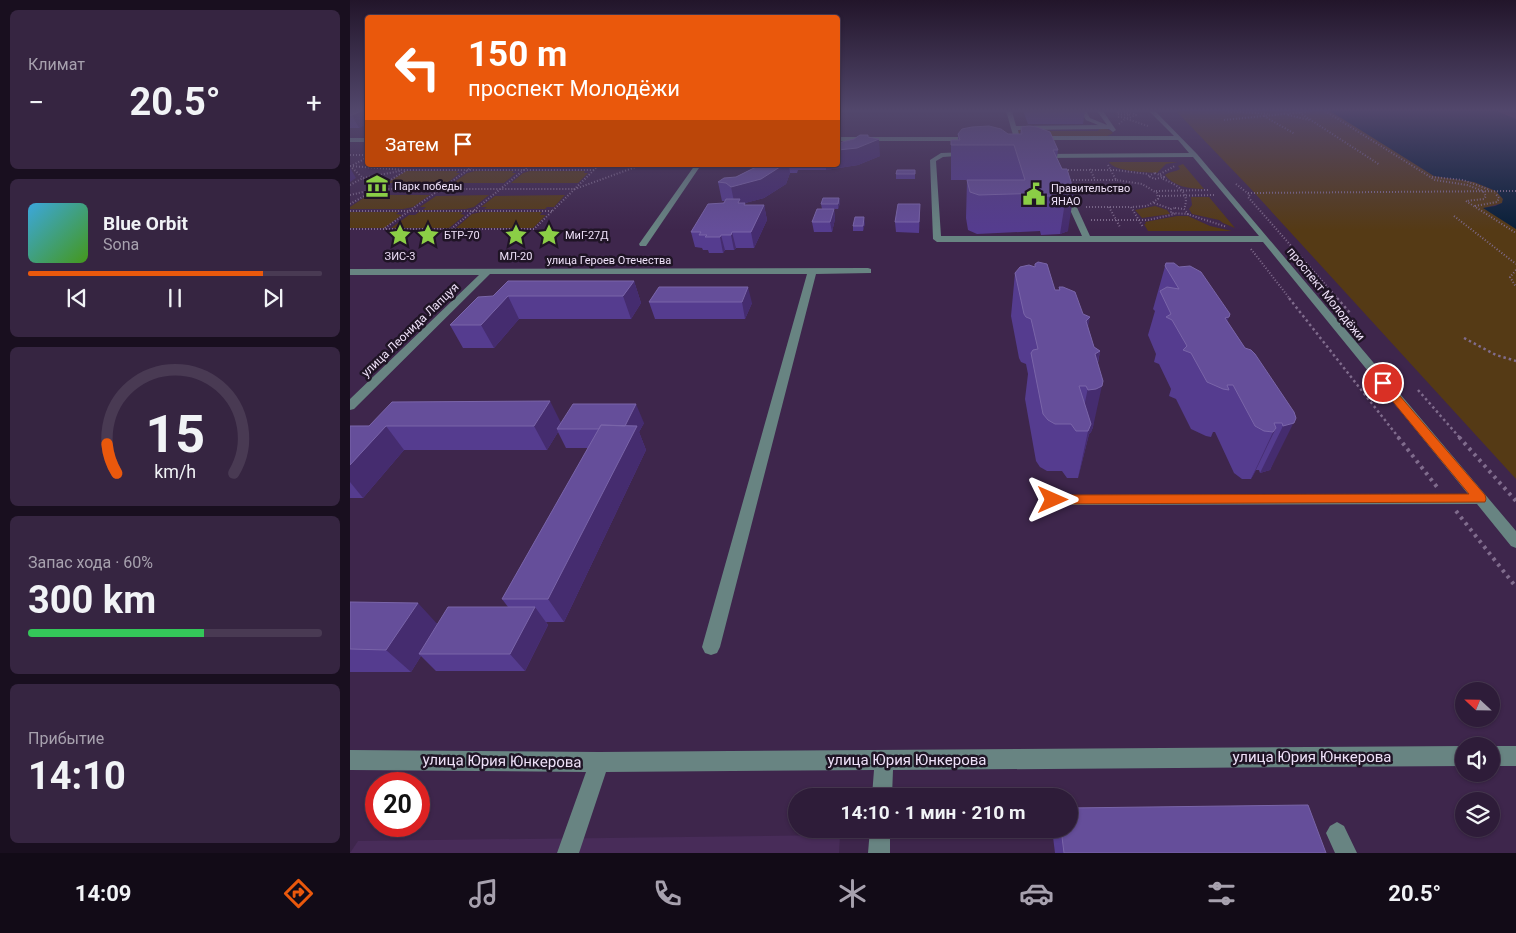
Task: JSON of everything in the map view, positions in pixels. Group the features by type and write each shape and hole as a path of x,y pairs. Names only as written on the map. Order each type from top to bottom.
{"street":[{"name":"проспект Молодёжи","path":"1191,151 1516,542"},
{"path":"977,154 941,155 933,160 937,239 1264,238"},
{"path":"1033,156 1052,159 1195,156"},
{"path":"642,244 697,167"},
{"path":"1060,179 1087,239"},
{"path":"711,647 812,271"},
{"name":"улица Героев Отечества","path":"350,272 868,271"},
{"name":"улица Леонида Лапцуя","path":"350,406 487,272"},
{"path":"1053,500 1480,499"},
{"name":"улица Юрия Юнкерова","path":"350,760 599,762 1455,756"},
{"path":"1500,756 1516,756"},
{"path":"882,788 884,760"},
{"path":"568,853 599,762"},
{"path":"1337,833 1346,853"},
{"path":"879,853 880,838"}],"path":[{"path":"1358,151 1380,165"},
{"path":"1388,151 1435,180 1468,184 1483,191 1486,196 1484,199 1466,201 1516,233"},
{"path":"350,155 365,156"},
{"path":"350,166 365,157"},
{"path":"1086,162 1095,180"},
{"path":"1106,162 1116,180"},
{"path":"350,166 405,170 594,170"},
{"path":"350,166 376,189"},
{"path":"384,229 472,167"},
{"path":"451,229 527,167"},
{"path":"350,229 534,229 598,167"},
{"path":"350,196 376,189 574,189 635,167"},
{"path":"357,178 405,170"},
{"path":"350,204 405,170"},
{"path":"1073,187 1065,170 1110,170 1160,174 1164,176 1163,179"},
{"path":"1148,174 1152,179"},
{"path":"1430,177 1463,180 1490,190"},
{"path":"350,185 363,178"},
{"path":"1142,184 1152,179 1163,179 1187,195 1187,203 1184,209"},
{"path":"1070,180 1116,180 1142,184 1156,191 1213,190"},
{"path":"1202,183 1218,202"},
{"path":"1156,191 1159,196"},
{"path":"1351,314 1248,197 1250,195 1247,191 1516,191"},
{"path":"1474,206 1497,202 1499,198 1495,193"},
{"path":"1159,196 1217,195"},
{"path":"1154,203 1159,196"},
{"path":"1082,207 1130,207 1154,203 1171,209 1184,209 1188,211 1187,214"},
{"path":"1109,207 1122,232"},
{"path":"1130,207 1145,232"},
{"path":"1171,209 1170,211 1175,214"},
{"path":"350,211 552,211"},
{"path":"1090,226 1088,220 1138,220 1187,214 1232,228"},
{"path":"1454,216 1516,264"},
{"path":"1248,245 1516,587"},
{"path":"1516,270 1510,277 1516,287"},
{"path":"1464,338 1496,355 1516,361"},
{"path":"1418,390 1516,501"}],"shaded area":[{"path":"1214,151 1394,151 1434,176 1474,182 1496,191 1503,199 1502,203 1484,208 1516,229 1516,479"},
{"path":"1109,162 1178,162 1166,164 1157,173 1124,170 1117,168"},
{"path":"1183,164 1204,189 1182,186 1168,179 1165,175 1180,169 1178,166"},
{"path":"406,171 458,171 456,173 460,173 447,183 387,183"},
{"path":"475,171 514,171 512,173 516,173 504,183 453,183 467,173"},
{"path":"530,171 585,171 584,173 588,173 578,183 511,183 523,173"},
{"path":"368,195 430,195 413,207 403,209 350,209 350,207"},
{"path":"489,195 474,207 466,209 423,210 426,207 420,207 436,196"},
{"path":"565,195 554,207 547,207 545,209 484,209 487,207 481,207 495,196"},
{"path":"1191,197 1209,197 1235,228 1219,220 1192,214 1189,209 1192,205"},
{"path":"1155,206 1167,210 1170,214 1142,218 1135,210"},
{"path":"350,212 399,212 396,214 402,215 384,228 350,228"},
{"path":"419,212 463,212 460,214 465,215 449,228 391,228 409,215 415,215"},
{"path":"481,212 542,212 540,215 546,215 533,228 456,228 472,214"},
{"path":"1177,216 1188,216 1210,226 1232,231 1148,231 1144,224 1146,224 1145,222"},
{"path":"788,836 788,838 840,838 839,853 350,853 358,841"}],"water":[{"path":"1394,151 1516,151 1516,229 1483,208 1502,203 1503,199 1496,191 1474,182 1434,176"}],"building":[{"path":"1016,151 1053,151 1062,169 1067,169 1074,192 1066,196 1046,196 1044,193 979,195 970,192 967,180 1025,180"},
{"path":"756,167 780,167 761,179 731,187 726,183 718,182 724,178 736,177"},
{"path":"897,170 915,170 915,174 896,174"},
{"path":"823,198 839,198 838,204 821,204"},
{"path":"726,199 740,199 738,203 745,203 744,205 764,205 751,232 732,232 731,235 705,237 707,235 699,235 701,232 691,232 708,204 724,203"},
{"path":"898,204 920,204 919,222 895,222"},
{"path":"817,209 834,209 830,222 812,222"},
{"path":"855,217 864,217 863,226 853,226"},
{"path":"1038,262 1047,264 1055,290 1060,290 1059,287 1063,287 1075,292 1083,314 1090,317 1086,321 1094,347 1100,351 1095,354 1103,381 1102,386 1096,389 1088,390 1086,386 1079,386 1091,424 1088,431 1076,431 1071,424 1055,424 1043,414 1031,353 1033,350 1038,349 1031,319 1024,314 1015,273 1020,267 1029,265 1035,267 1035,264"},
{"path":"1166,263 1174,263 1179,267 1190,266 1201,272 1230,314 1229,317 1225,318 1245,348 1255,354 1294,412 1296,418 1294,423 1283,426 1282,423 1274,423 1276,428 1273,432 1264,431 1255,426 1233,385 1227,385 1229,390 1207,382 1191,353 1183,350 1187,346 1172,320 1166,317 1171,314 1160,291 1167,287 1179,289 1165,266"},
{"path":"508,281 634,281 623,296 508,296 481,325 450,325 478,297 493,296"},
{"path":"659,287 748,287 742,302 649,302"},
{"path":"550,401 534,426 386,426 350,465 350,426 369,426 392,402"},
{"path":"573,404 636,404 625,426 601,425 599,429 557,429"},
{"path":"601,425 637,426 548,599 502,599"},
{"path":"350,602 418,603 386,650 350,649"},
{"path":"448,607 535,607 510,654 419,654"},
{"path":"1308,805 1326,853 1064,853 1062,838 1078,838 1078,808"}],"place":[{"name":"Парк победы","path":"377,186"},
{"name":"Правительство ЯНАО","path":"1034,194"},
{"name":"ЗИС-3","path":"400,235"},
{"name":"БТР-70","path":"428,235"},
{"name":"МЛ-20","path":"516,235"},
{"name":"МиГ-27Д","path":"549,235"}],"route":[{"path":"1053,500 1480,499 1383,383"}]}
